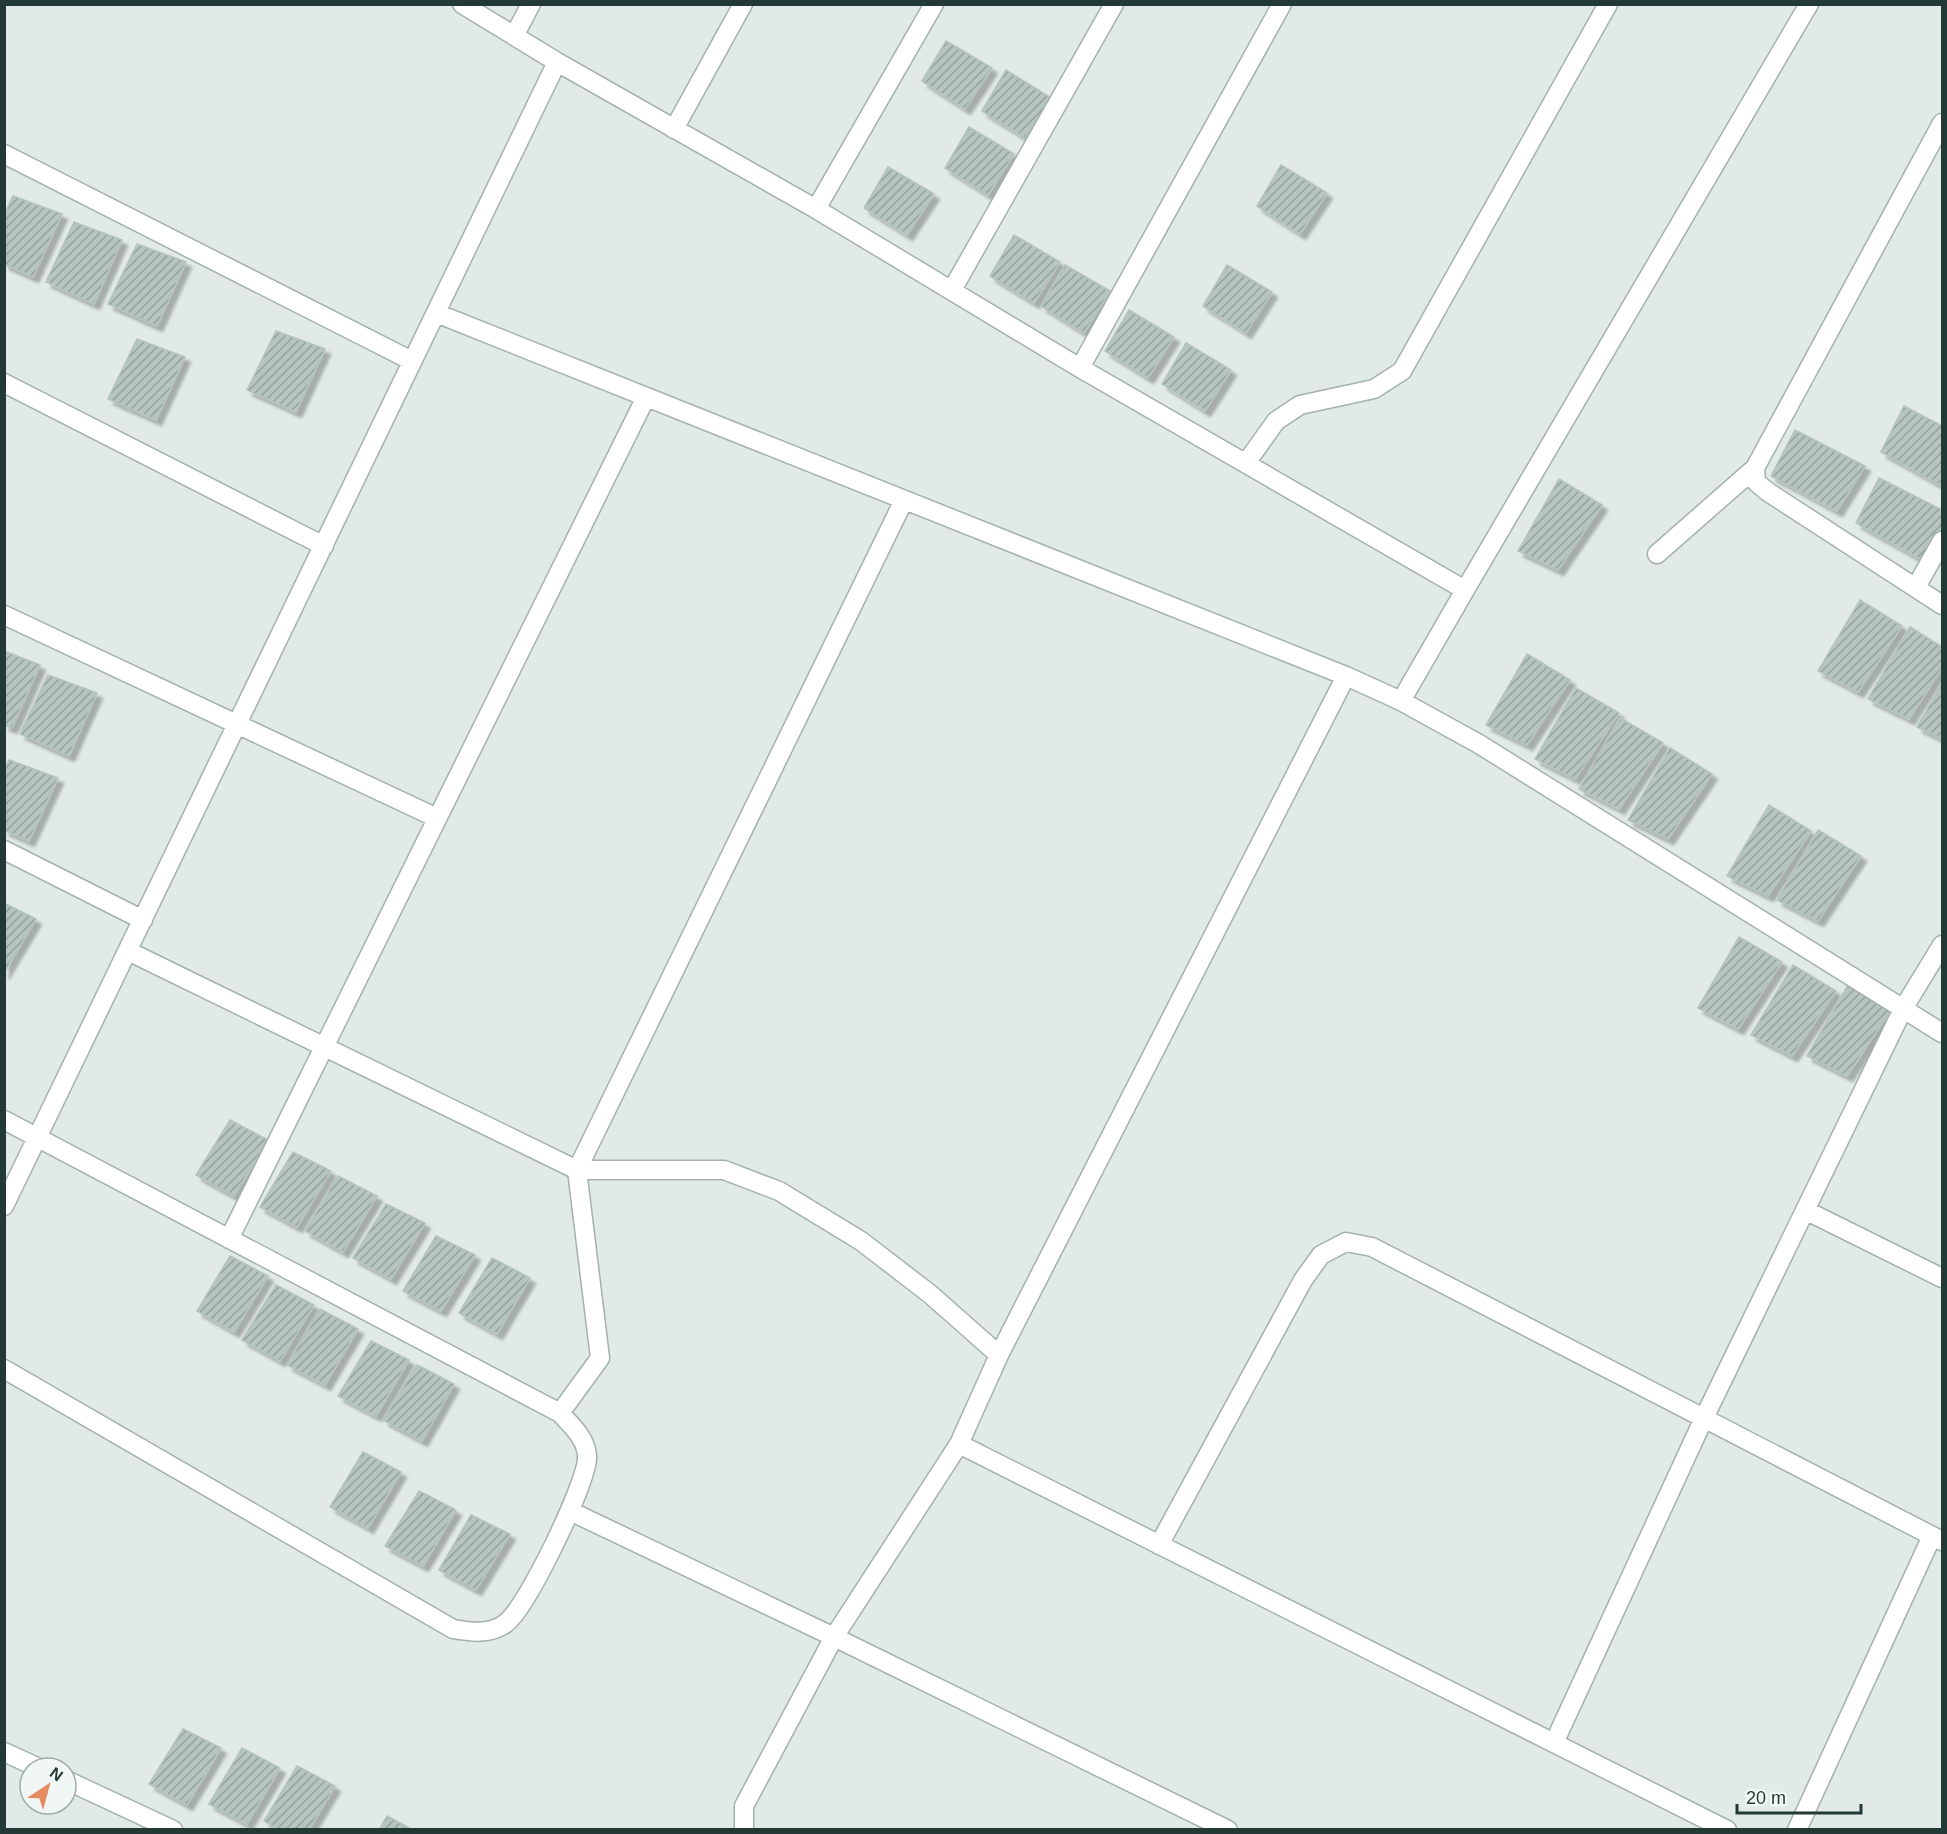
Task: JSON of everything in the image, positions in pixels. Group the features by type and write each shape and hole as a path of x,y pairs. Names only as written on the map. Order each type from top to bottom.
{"street":[{"path":"462,4 556,62 816,209 1080,368 1465,590"},
{"path":"513,36 531,4"},
{"path":"674,129 743,4"},
{"path":"816,209 934,4"},
{"path":"952,290 1114,4"},
{"path":"1080,368 1282,4"},
{"path":"1246,463 1276,421 1300,405 1374,389 1402,370 1608,4"},
{"path":"1401,701 1809,4"},
{"path":"4,1206 556,62"},
{"path":"1657,554 1755,468 1942,123"},
{"path":"4,154 412,362"},
{"path":"436,313 1346,676 1401,701 1479,744 1942,1033"},
{"path":"4,383 324,546"},
{"path":"229,1239 646,397"},
{"path":"1755,468 1756,482 1768,492 1942,605"},
{"path":"560,1413 600,1358 577,1170 904,500"},
{"path":"1916,587 1942,541"},
{"path":"4,615 437,818"},
{"path":"744,1830 744,1806 834,1637 959,1444 999,1355 1346,676"},
{"path":"4,850 143,920"},
{"path":"1554,1743 1704,1418 1903,1009 1942,945"},
{"path":"128,951 577,1170 724,1170 778,1191 861,1241 930,1294 999,1355"},
{"path":"4,1120 560,1413 580,1436 587,1458 581,1488 531,1591 506,1624 479,1633 453,1629 4,1369"},
{"path":"1806,1210 1942,1278"},
{"path":"1159,1545 1303,1280 1321,1255 1346,1242 1372,1247 1937,1538 1797,1830"},
{"path":"959,1444 1727,1830"},
{"path":"570,1511 1228,1830"},
{"path":"4,1752 18,1758"},
{"path":"78,1786 173,1830"}],"building":[{"path":"946,41 992,68 965,109 922,81"},
{"path":"1006,70 1051,98 1025,138 982,111"},
{"path":"969,127 1014,154 988,195 945,168"},
{"path":"1281,165 1327,193 1300,234 1257,206"},
{"path":"888,167 934,194 907,235 864,208"},
{"path":"13,196 62,214 33,277 4,264 4,215"},
{"path":"74,222 122,240 94,304 46,282"},
{"path":"1014,235 1060,262 1034,303 990,276"},
{"path":"137,244 186,262 157,326 108,304"},
{"path":"1065,265 1110,291 1084,333 1041,306"},
{"path":"1227,265 1272,292 1246,333 1203,306"},
{"path":"1129,310 1174,337 1148,378 1105,351"},
{"path":"276,331 325,349 296,412 247,390"},
{"path":"137,339 185,357 156,420 108,399"},
{"path":"1186,343 1231,370 1205,411 1162,384"},
{"path":"1904,406 1942,426 1942,486 1881,452"},
{"path":"1795,430 1865,466 1837,511 1771,476"},
{"path":"1879,478 1942,510 1942,526 1922,560 1856,523"},
{"path":"1559,479 1602,505 1558,570 1518,551"},
{"path":"1860,600 1902,626 1858,692 1818,671"},
{"path":"1910,627 1942,647 1942,668 1909,719 1868,699"},
{"path":"4,651 40,665 12,728 4,725"},
{"path":"1527,654 1570,680 1527,745 1486,725"},
{"path":"48,675 97,693 69,756 20,734"},
{"path":"1942,683 1942,739 1917,727"},
{"path":"1576,688 1619,713 1575,779 1535,759"},
{"path":"1620,718 1663,743 1619,809 1579,789"},
{"path":"1670,748 1712,774 1668,839 1628,820"},
{"path":"9,760 58,778 29,841 4,830 4,770"},
{"path":"1769,805 1811,831 1768,896 1727,876"},
{"path":"1818,830 1861,856 1818,921 1777,900"},
{"path":"4,903 36,919 4,973"},
{"path":"1739,937 1782,962 1738,1029 1698,1008"},
{"path":"1793,965 1836,991 1792,1056 1751,1035"},
{"path":"1848,985 1890,1011 1847,1076 1807,1056"},
{"path":"230,1120 268,1140 234,1196 196,1175"},
{"path":"293,1152 331,1171 297,1227 260,1207"},
{"path":"338,1176 377,1196 343,1252 305,1231"},
{"path":"386,1204 425,1223 391,1279 353,1258"},
{"path":"436,1236 475,1255 441,1311 403,1291"},
{"path":"230,1256 268,1276 234,1332 197,1311"},
{"path":"492,1258 530,1278 497,1334 459,1313"},
{"path":"276,1285 314,1305 280,1361 242,1340"},
{"path":"320,1309 358,1329 325,1385 287,1365"},
{"path":"371,1341 409,1360 376,1416 338,1396"},
{"path":"417,1365 454,1384 422,1441 383,1420"},
{"path":"363,1452 401,1472 368,1528 330,1507"},
{"path":"419,1491 456,1510 423,1566 385,1546"},
{"path":"471,1515 510,1534 476,1590 439,1570"},
{"path":"183,1729 221,1748 187,1805 149,1784"},
{"path":"242,1748 280,1768 247,1824 209,1804"},
{"path":"297,1766 335,1786 309,1830 279,1830 264,1821"},
{"path":"387,1816 413,1830 379,1830"}]}
